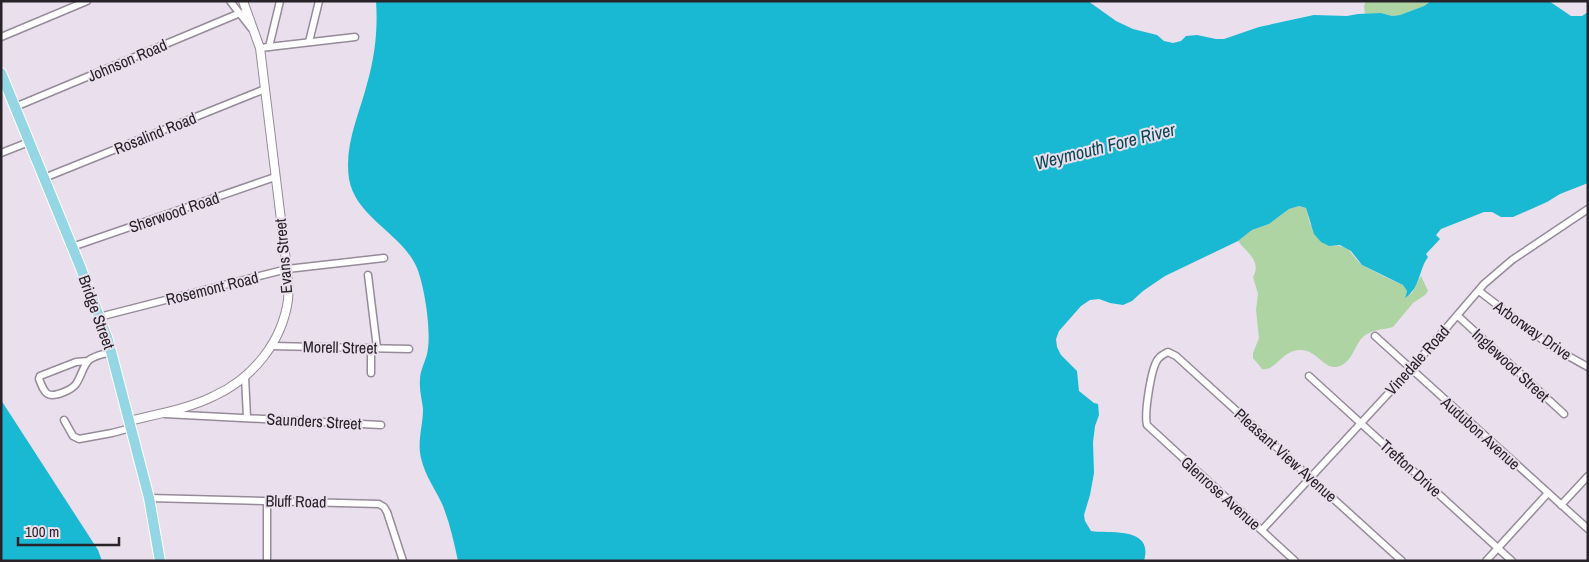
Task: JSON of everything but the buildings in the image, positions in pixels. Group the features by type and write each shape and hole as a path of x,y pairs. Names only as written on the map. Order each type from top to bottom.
{"main road":[{"name":"Bridge Street","path":"1,73 100,317 149,498 160,561"}],"street":[{"path":"1,37 87,1"},
{"path":"230,1 254,31"},
{"name":"Evans Street","path":"130,424 155,414 213,397 245,377 260,362 271,346 285,313 288,298 287,269 260,48 243,1"},
{"path":"269,47 280,1"},
{"path":"309,42 319,1"},
{"name":"Johnson Road","path":"15,107 240,13"},
{"path":"260,48 355,37"},
{"name":"Rosalind Road","path":"44,178 265,88"},
{"path":"1,153 29,142"},
{"name":"Sherwood Road","path":"72,247 275,178"},
{"name":"Vinedale Road","path":"1262,530 1458,316 1484,284 1512,260 1588,208"},
{"name":"Rosemont Road","path":"100,317 287,269 384,258"},
{"path":"368,275 374,348 371,373"},
{"name":"Arborway Drive","path":"1479,291 1552,347 1588,367"},
{"name":"Inglewood Street","path":"1458,316 1564,414"},
{"name":"Audubon Avenue","path":"1375,336 1588,529"},
{"name":"Morell Street","path":"271,346 409,349"},
{"path":"88,361 78,382 70,390 54,396 49,395 45,391 39,379 40,376 76,362 88,361 111,352"},
{"name":"Glenrose Avenue","path":"1168,352 1158,359 1154,368 1146,412 1147,425 1295,561"},
{"name":"Pleasant View Avenue","path":"1168,352 1176,356 1402,561"},
{"name":"Trefton Drive","path":"1309,376 1512,561"},
{"name":"Saunders Street","path":"245,377 247,418"},
{"name":"Saunders Street","path":"155,414 381,425"},
{"path":"64,420 73,436 79,439 130,424"},
{"path":"1561,505 1588,476"},
{"path":"1486,561 1548,493"},
{"name":"Bluff Road","path":"149,498 379,504 387,512 403,561"},
{"path":"267,501 267,561"}],"green space":[{"path":"1366,1 1431,1 1424,6 1392,16 1381,13 1365,15 1364,6"},
{"path":"1299,206 1306,208 1310,224 1329,246 1347,249 1364,266 1403,285 1407,291 1405,297 1412,293 1421,276 1428,291 1413,303 1393,327 1374,331 1364,336 1349,359 1342,365 1331,367 1312,353 1299,350 1287,354 1274,366 1262,369 1253,358 1259,338 1256,310 1258,294 1253,277 1256,266 1255,262 1238,241 1252,230 1269,224 1289,209"}],"water":[{"name":"Weymouth Fore River","path":"376,1 1088,1 1116,21 1133,29 1157,35 1164,41 1173,43 1181,41 1186,36 1197,35 1224,39 1259,27 1314,15 1347,16 1381,13 1392,16 1400,15 1424,6 1431,1 1549,1 1571,16 1582,16 1588,12 1588,183 1560,194 1513,217 1501,217 1492,212 1484,212 1441,229 1436,235 1440,239 1426,254 1428,257 1417,284 1405,298 1407,291 1403,285 1362,265 1351,251 1340,245 1329,246 1321,242 1314,234 1306,208 1299,206 1289,209 1269,224 1252,230 1238,241 1165,276 1132,301 1123,305 1099,299 1090,300 1081,306 1059,331 1056,339 1061,355 1077,371 1079,391 1098,404 1099,415 1095,426 1093,442 1094,473 1084,515 1085,521 1091,531 1128,534 1137,537 1143,542 1145,550 1144,561 458,561 452,533 440,500 425,471 420,452 423,409 420,376 427,354 429,335 427,311 420,277 410,256 401,245 360,204 353,193 349,179 350,142 370,74 374,53 377,22"},
{"path":"1,400 98,550 102,561 1,561"}]}
